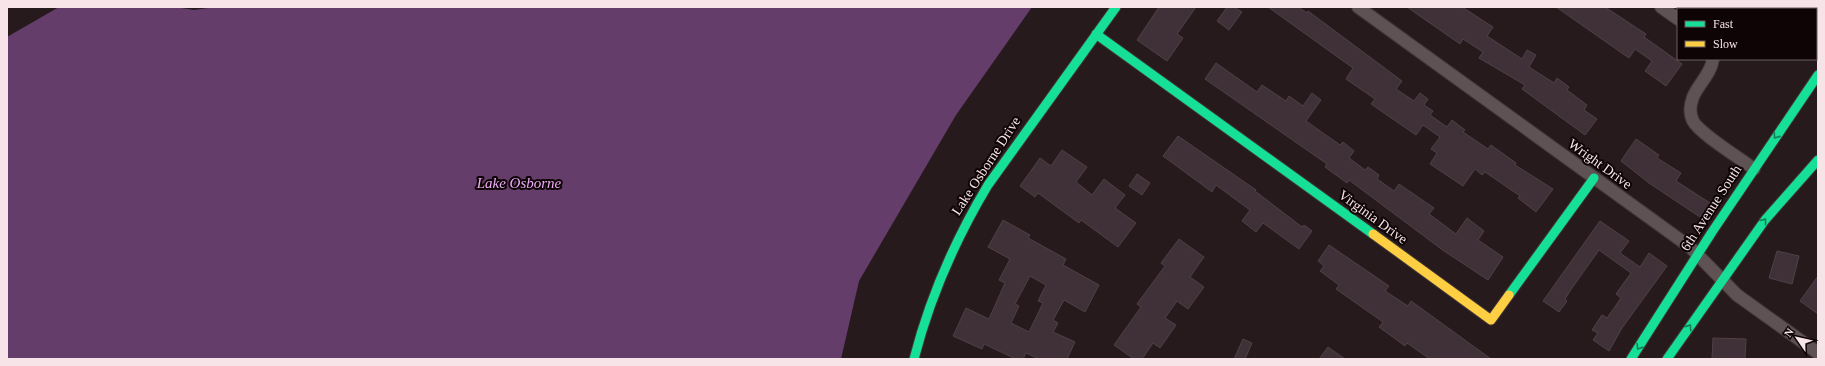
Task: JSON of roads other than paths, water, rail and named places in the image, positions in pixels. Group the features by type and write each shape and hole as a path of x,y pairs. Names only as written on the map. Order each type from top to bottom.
{"street":[{"name":"Lake Osborne Drive","path":"914,359 931,300 948,256 970,214 992,178 1116,7"},
{"name":"Wright Drive","path":"1358,7 1697,254 1737,295 1818,353"},
{"path":"1661,7 1677,18"},
{"name":"Virginia Drive","path":"1096,34 1491,320 1594,178"},
{"path":"1713,60 1710,70 1697,90 1691,105 1693,121 1701,130 1754,169"},
{"name":"6th Avenue South","path":"1631,359 1697,254 1818,75"},
{"path":"1667,359 1765,220 1818,160"}],"water":[{"name":"Lake Osborne","path":"59,7 175,7 194,10 215,7 1032,7 956,115 859,281 841,359 7,359 7,37"}]}
